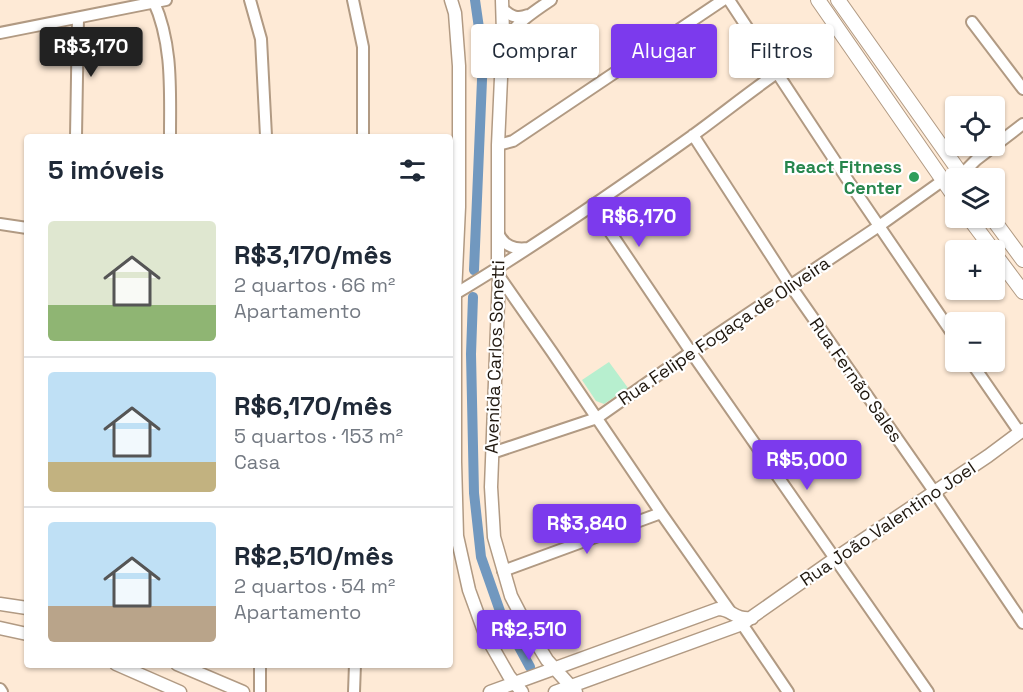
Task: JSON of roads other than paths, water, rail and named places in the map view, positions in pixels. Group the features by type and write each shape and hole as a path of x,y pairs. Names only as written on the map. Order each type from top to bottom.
{"main road":[{"path":"818,0 945,185"},
{"path":"838,0 957,168"},
{"path":"999,228 1023,260"},
{"path":"1005,267 1023,292"}],"street":[{"path":"0,33 166,0"},
{"path":"250,0 261,39 266,134"},
{"path":"353,0 363,47 363,134"},
{"name":"Avenida Carlos Sonetti","path":"452,0 459,66 459,207 453,294 457,536 469,590 485,634 509,676 518,687"},
{"path":"519,24 551,0"},
{"path":"498,145 513,141 723,0"},
{"path":"729,0 745,24"},
{"path":"154,1 164,36 170,70 170,134"},
{"path":"502,5 513,17 521,18 529,15"},
{"name":"Avenida Carlos Sonetti","path":"502,5 502,24"},
{"path":"76,134 78,18"},
{"path":"972,22 1023,89"},
{"name":"Avenida Carlos Sonetti","path":"501,78 498,145 499,272 491,487 494,537 511,596 528,629 547,660 573,689"},
{"path":"453,294 499,272 529,248 693,135 770,78"},
{"path":"780,78 945,323"},
{"path":"968,168 1023,124"},
{"name":"Rua Fernão Sales","path":"693,135 790,285 1023,622"},
{"path":"951,160 962,165 976,160"},
{"name":"Rua Felipe Fogaça de Oliveira","path":"492,453 597,418 942,181"},
{"path":"592,205 928,692"},
{"path":"0,224 24,228"},
{"path":"498,232 504,243 511,247 529,248"},
{"path":"499,272 661,513 718,604 741,618 740,624 788,692"},
{"path":"978,372 1022,433"},
{"name":"Rua João Valentino Joel","path":"555,692 573,689 740,624 1022,433"},
{"path":"503,571 661,513"},
{"path":"0,604 24,608"},
{"path":"490,692 518,687 555,668 718,604"},
{"path":"718,604 719,622 725,627 740,624"},
{"path":"0,628 24,633"},
{"path":"125,668 180,692"},
{"path":"186,668 243,692"},
{"path":"260,668 260,692"},
{"path":"354,668 354,692"}],"waterway":[{"path":"474,270 483,56 475,0"},
{"path":"473,297 471,354 474,493 481,557 501,614 530,667"}],"place":[{"name":"React Fitness Center","path":"914,177"}]}
